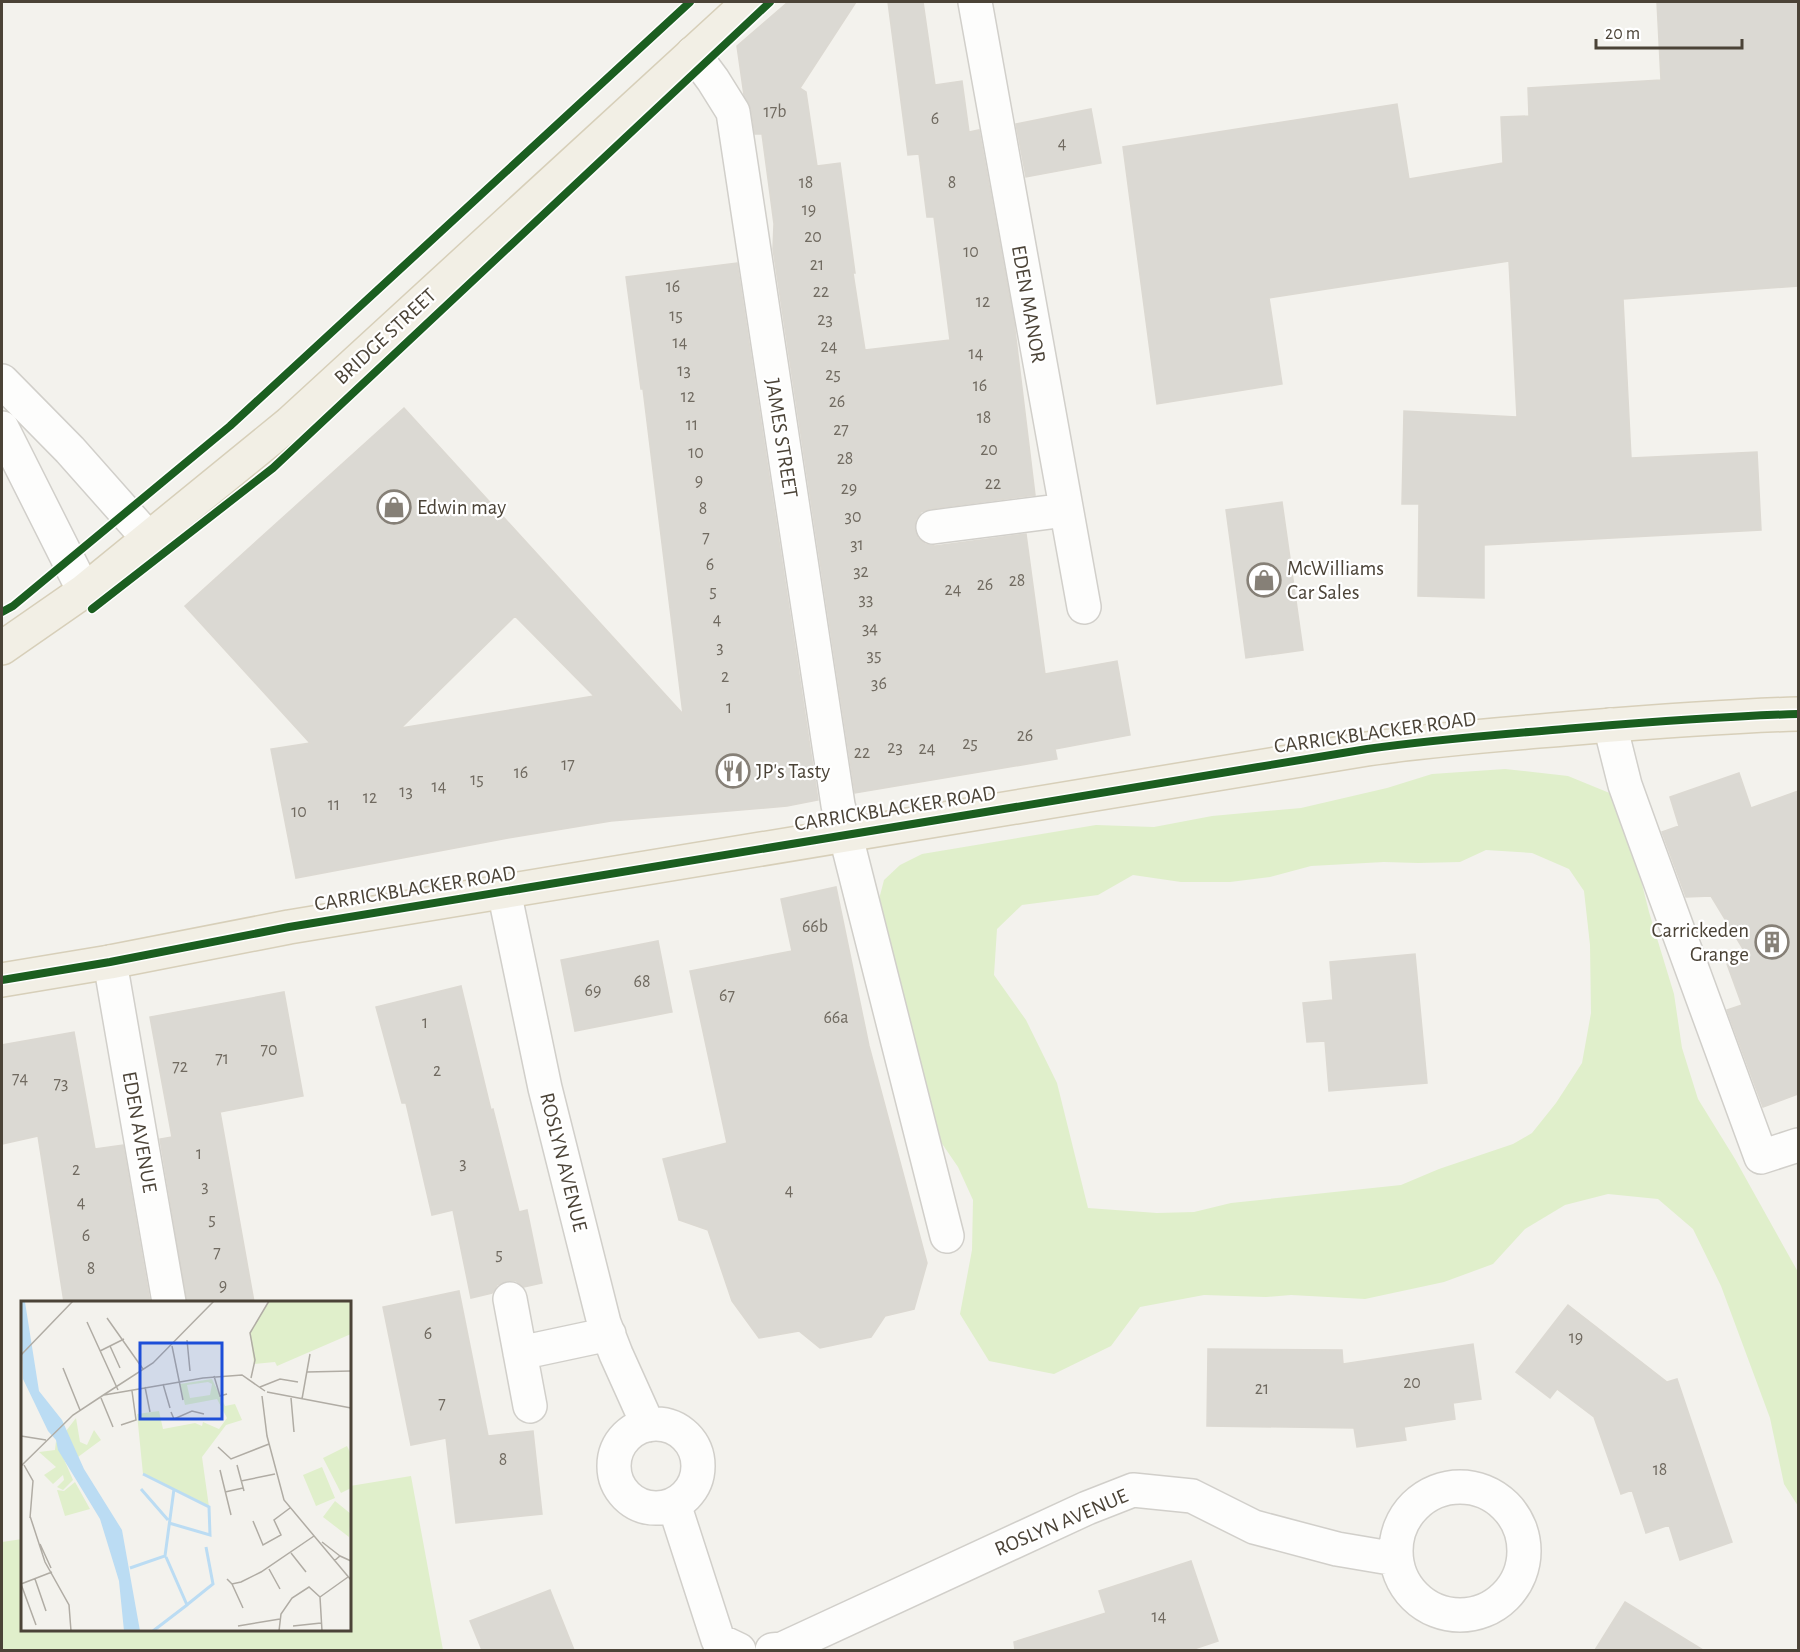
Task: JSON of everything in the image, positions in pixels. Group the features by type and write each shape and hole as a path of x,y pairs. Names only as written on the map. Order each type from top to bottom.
{"main road":[{"name":"BRIDGE STREET","path":"2,648 84,591 290,423 749,2"},
{"name":"CARRICKBLACKER ROAD","path":"2,980 110,962 289,927 1367,749 1610,725 1798,714"}],"street":[{"name":"EDEN MANOR","path":"975,2 1084,607"},
{"name":"JAMES STREET","path":"693,53 733,112 838,805 947,1236"},
{"path":"2,381 70,450 148,538"},
{"path":"2,428 84,591"},
{"path":"933,527 1066,510"},
{"path":"1610,725 1625,785 1761,1157 1798,1144"},
{"name":"ROSLYN AVENUE","path":"504,891 545,1088 609,1334 648,1425"},
{"name":"EDEN AVENUE","path":"110,962 169,1301"},
{"path":"510,1299 530,1406"},
{"path":"520,1353 609,1334"},
{"path":"661,1424 674,1428 686,1436 694,1447 698,1460 698,1473 694,1486 685,1497 674,1504 660,1508 646,1507 633,1502 623,1492 616,1479 614,1465 616,1452 634,1430 648,1425 661,1424"},
{"name":"ROSLYN AVENUE","path":"772,1650 782,1649 1087,1508 1133,1490 1192,1496 1254,1527 1337,1549 1396,1559"},
{"path":"674,1504 718,1640 739,1650"}],"green space":[{"path":"1505,769 1568,776 1612,794 1631,840 1649,912 1674,994 1682,1048 1698,1099 1735,1159 1798,1272 1798,1506 1784,1484 1770,1418 1721,1286 1693,1229 1658,1199 1608,1194 1565,1205 1525,1229 1493,1264 1444,1282 1365,1299 1291,1295 1266,1297 1204,1295 1140,1307 1111,1346 1054,1374 989,1361 960,1314 972,1250 973,1200 958,1167 932,1129 878,903 884,880 900,865 922,854 1096,825 1154,827 1212,816 1301,808 1387,788 1432,774","holes":["1486,850 1532,853 1569,869 1584,891 1590,945 1591,1013 1582,1063 1556,1103 1532,1133 1513,1144 1439,1169 1401,1185 1231,1203 1194,1212 1157,1213 1088,1208 1057,1083 1026,1020 994,975 997,929 1022,905 1098,895 1133,875 1181,882 1230,882 1270,877 1311,866 1384,862 1460,862"]},
{"path":"411,1476 443,1650 2,1650 2,1542 21,1539 21,1631 351,1631 351,1486"}],"building":[{"path":"788,2 856,2 800,88 806,92 817,166 840,163 865,350 950,340 934,217 927,217 919,154 908,155 888,2 923,2 935,85 962,81 969,132 979,130 1014,322 1035,495 930,509 921,512 916,519 915,530 918,538 925,544 935,546 1026,534 1045,674 1117,661 1130,735 1055,749 1057,759 855,793 773,249 774,224 762,134 755,134 751,109 744,95 737,46"},
{"path":"1657,2 1798,2 1798,286 1623,299 1631,458 1757,452 1761,530 1484,545 1484,598 1418,596 1419,504 1402,504 1404,411 1517,417 1509,261 1269,298 1282,384 1157,404 1123,147 1397,104 1409,179 1503,163 1501,117 1529,116 1528,88 1661,80"},
{"path":"1091,109 1101,163 1026,177 1016,124"},
{"path":"737,263 818,800 787,806 611,821 296,878 271,749 310,743 185,606 404,408 683,714 643,389 641,389 626,277","holes":["515,616 594,696 401,728"]},
{"name":"McWilliams Car Sales","path":"1282,502 1303,650 1246,658 1226,510"},
{"name":"Carrickeden Grange","path":"1739,773 1751,808 1798,791 1798,1094 1763,1107 1727,1010 1742,1005 1727,964 1748,957 1711,896 1686,897 1662,832 1679,826 1670,797"},
{"path":"836,887 869,1046 927,1263 914,1309 885,1316 871,1337 820,1348 799,1331 759,1338 732,1301 708,1230 679,1220 663,1159 727,1143 690,971 792,951 781,899"},
{"path":"658,941 672,1012 575,1031 561,960"},
{"path":"1415,954 1427,1083 1329,1091 1325,1041 1307,1042 1303,1003 1333,1000 1330,962"},
{"path":"461,986 519,1212 527,1210 542,1283 524,1287 516,1281 506,1281 497,1285 492,1293 471,1298 453,1210 432,1215 406,1103 402,1103 376,1007"},
{"path":"284,992 303,1096 220,1112 254,1301 187,1301 160,1139 172,1137 150,1017"},
{"path":"74,1032 95,1149 123,1145 150,1301 64,1301 38,1136 2,1144 2,1045"},
{"path":"459,1291 488,1436 533,1431 542,1514 456,1523 446,1438 411,1445 383,1307"},
{"path":"1568,1305 1667,1382 1677,1379 1732,1542 1680,1560 1669,1525 1646,1533 1632,1490 1621,1494 1594,1417 1557,1389 1550,1398 1516,1372"},
{"path":"1473,1344 1481,1399 1453,1403 1455,1419 1404,1427 1406,1440 1357,1447 1354,1428 1207,1426 1208,1349 1342,1350 1343,1364"},
{"path":"1191,1561 1218,1641 1191,1650 1015,1650 1014,1642 1106,1613 1099,1591"},
{"path":"550,1590 574,1650 482,1650 470,1621"},
{"path":"1625,1602 1703,1650 1595,1650"}],"cycle path":[{"path":"2,612 13,606 230,426 690,2"},
{"path":"92,609 273,468 770,2"},
{"path":"2,980 110,962 289,927 1367,749 1576,728 1798,714"}],"place":[{"name":"Edwin may","path":"394,507"},
{"name":"McWilliams Car Sales","path":"1264,580"},
{"name":"JP's Tasty","path":"733,771"},
{"name":"Carrickeden Grange","path":"1772,942"}]}
